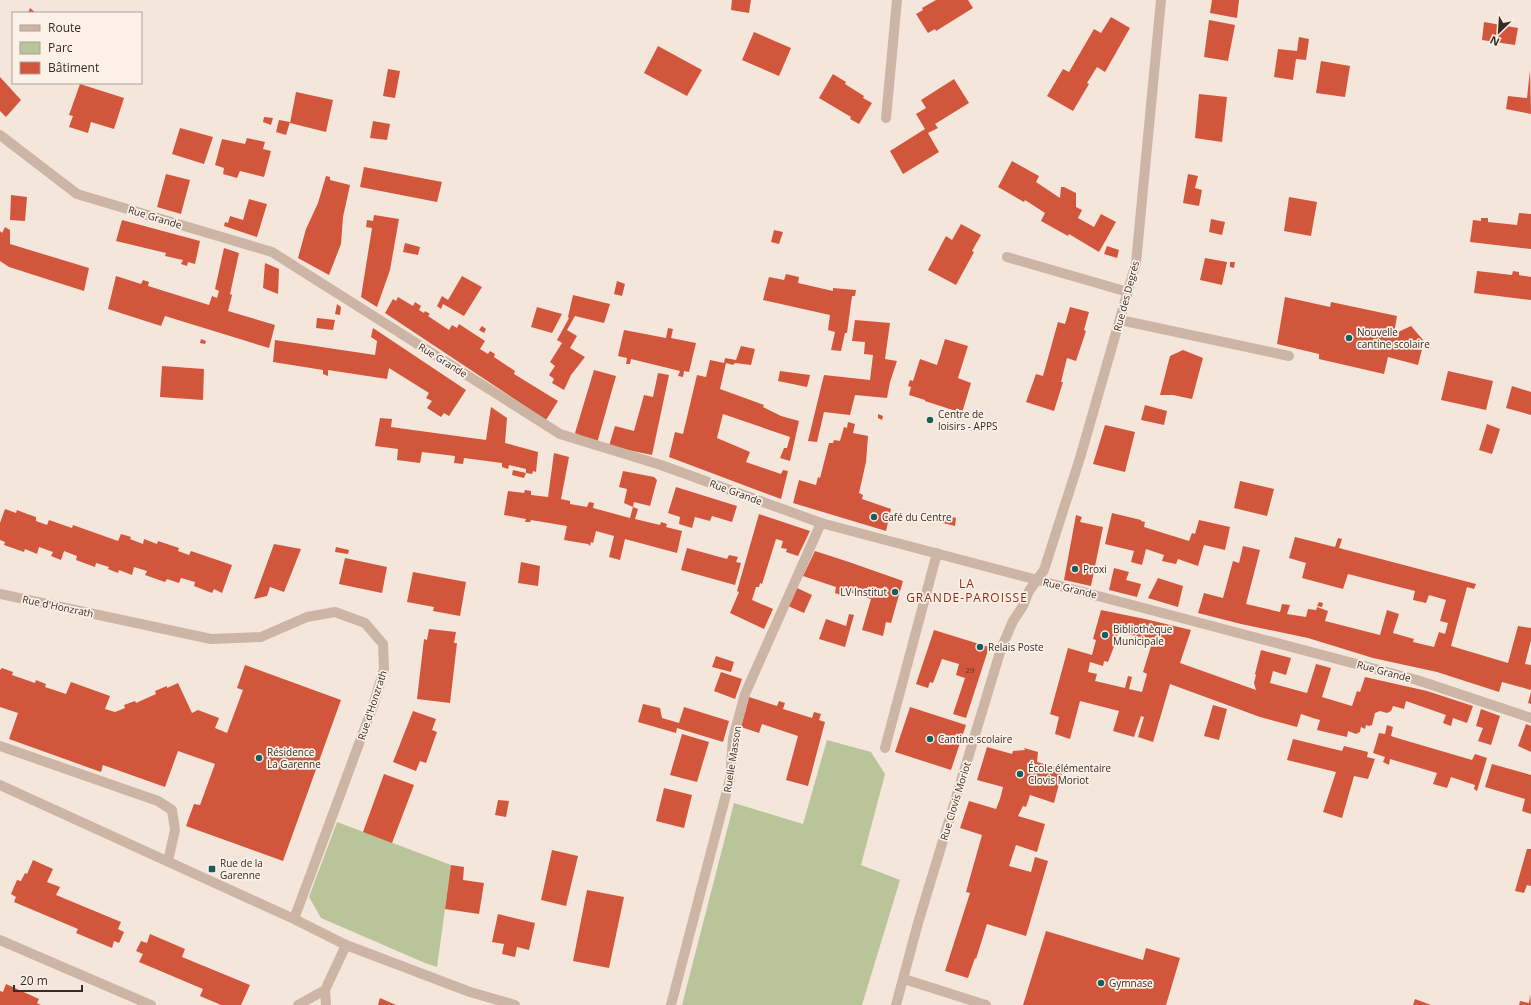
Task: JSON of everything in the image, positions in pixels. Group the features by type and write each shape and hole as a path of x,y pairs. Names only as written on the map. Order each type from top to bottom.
{"street":[{"path":"886,118 897,0"},
{"name":"Rue des Degrés","path":"1038,580 1044,570 1080,458 1136,264 1161,0"},
{"name":"Rue Grande","path":"0,135 77,194 272,252 560,434 661,465 822,522 1417,680 1531,718"},
{"path":"1007,257 1128,292"},
{"path":"1120,320 1288,356"},
{"name":"Ruelle Masson","path":"671,1005 730,779 733,738 746,694 822,522"},
{"path":"885,748 937,553"},
{"name":"Rue Clovis Moriot","path":"896,1005 918,923 1001,648 1013,621 1023,606 1028,591 1038,580"},
{"name":"Rue d'Honzrath","path":"0,594 211,639 261,637 307,618 335,612 365,623 383,644 384,669 374,706 294,919"},
{"path":"0,746 158,801 172,810 175,830 168,861"},
{"path":"0,785 346,944 470,992 515,1005"},
{"path":"0,940 151,1005"},
{"path":"326,1005 325,990 346,944"},
{"path":"904,979 986,1005"},
{"path":"298,1005 325,990"}],"green space":[{"path":"827,740 871,752 885,774 861,865 900,880 862,1005 682,1005 734,803 803,824"},
{"path":"337,822 451,865 437,967 321,918 309,897"}],"building":[{"path":"732,0 751,0 749,13 731,10"},
{"path":"936,0 968,0 973,8 936,31 935,29 928,33 916,14 923,10 922,8"},
{"path":"1212,0 1239,0 1237,18 1210,13"},
{"path":"30,8 35,12 28,12"},
{"path":"1111,17 1130,28 1105,72 1097,67 1073,111 1047,96 1063,69 1069,72 1094,29 1101,33"},
{"path":"1209,20 1235,25 1228,61 1204,57"},
{"path":"1484,22 1518,28 1515,45 1482,40"},
{"path":"754,32 791,48 779,76 742,60"},
{"path":"1299,37 1309,39 1306,60 1296,59 1293,80 1274,77 1278,49 1297,51"},
{"path":"658,46 702,70 687,96 644,73"},
{"path":"1321,61 1350,66 1345,97 1316,93"},
{"path":"388,69 400,71 395,98 383,96"},
{"path":"1530,70 1531,114 1506,109 1508,96 1527,98"},
{"path":"833,74 846,82 845,84 864,96 863,98 872,103 859,124 850,119 851,117 819,98"},
{"path":"0,77 21,100 6,117 0,111"},
{"path":"954,79 969,103 935,124 938,128 928,133 939,152 903,174 890,151 925,129 916,114 926,108 921,100"},
{"path":"80,84 124,98 114,129 91,122 88,133 69,127 73,116 69,115"},
{"path":"296,92 333,100 326,132 290,123"},
{"path":"1199,94 1227,97 1222,142 1195,138"},
{"path":"264,117 273,118 271,125 263,122"},
{"path":"279,120 290,122 286,135 276,132"},
{"path":"373,121 390,124 387,140 370,138"},
{"path":"180,128 213,137 204,164 172,154"},
{"path":"247,138 265,142 263,149 271,151 264,177 240,171 237,178 223,174 224,168 215,165 222,139 245,144"},
{"path":"1012,161 1039,176 1036,182 1060,198 1061,187 1076,193 1076,207 1082,210 1078,218 1094,227 1101,214 1116,222 1099,252 1069,234 1068,236 1041,221 1045,213 1025,200 1024,202 998,187"},
{"path":"364,167 442,182 437,202 360,187"},
{"path":"166,174 190,180 181,214 157,207"},
{"path":"1188,174 1198,176 1195,188 1202,190 1199,206 1183,203"},
{"path":"326,176 330,177 330,180 350,185 343,217 341,244 329,275 298,258 306,229 318,203"},
{"path":"11,195 27,197 25,221 10,220"},
{"path":"1289,197 1317,202 1311,236 1284,231"},
{"path":"249,199 267,204 257,237 224,226 225,222 228,223 230,216 243,220"},
{"path":"1519,213 1531,214 1531,249 1470,242 1473,220 1481,221 1481,218 1488,218 1488,222 1517,225"},
{"path":"374,215 399,219 390,270 377,307 361,297 372,228 366,227 367,220 373,221"},
{"path":"1211,219 1225,222 1222,235 1209,232"},
{"path":"122,220 200,241 195,264 188,262 187,266 181,264 183,260 165,256 166,253 116,241"},
{"path":"961,224 981,235 972,251 974,252 956,285 928,270 946,236 952,240"},
{"path":"5,227 10,230 10,244 89,268 84,291 9,267 0,261 0,231 2,233"},
{"path":"774,230 783,232 779,244 771,242"},
{"path":"405,243 420,247 418,255 403,252"},
{"path":"1107,246 1119,250 1117,258 1104,254"},
{"path":"224,248 239,253 230,294 232,295 228,311 275,325 269,348 165,316 161,326 108,309 116,276 141,284 143,280 149,282 148,286 209,305 212,296 217,298 219,291 215,289"},
{"path":"1205,258 1227,262 1222,285 1200,280"},
{"path":"1230,262 1235,262 1234,268 1230,267"},
{"path":"265,263 279,269 278,294 263,288"},
{"path":"1477,271 1512,275 1513,271 1519,272 1519,275 1531,277 1531,300 1474,293"},
{"path":"786,274 799,277 798,283 833,291 833,288 856,290 855,296 852,296 847,333 845,333 841,351 831,350 835,332 828,330 830,315 763,300 769,277 784,280"},
{"path":"462,276 482,287 464,316 443,304 441,309 437,306 442,296 448,300"},
{"path":"617,281 625,284 622,296 614,294"},
{"path":"573,295 610,304 604,323 575,316 567,330 577,336 570,348 585,357 571,375 564,390 552,383 554,379 549,375 555,366 550,362 562,343 557,340 569,318"},
{"path":"398,297 413,306 415,302 421,306 419,310 430,314 428,316 449,330 452,325 457,328 459,324 485,341 480,349 488,354 490,351 495,354 494,357 515,371 514,374 558,401 546,420 385,313 393,299 396,301"},
{"name":"Nouvelle cantine scolaire","path":"1285,297 1330,307 1331,302 1397,316 1394,334 1411,326 1424,341 1418,365 1388,357 1384,374 1319,359 1319,354 1277,344"},
{"path":"337,304 341,307 340,315 335,314"},
{"path":"537,307 562,314 552,333 531,327"},
{"path":"1070,307 1089,312 1084,330 1086,331 1076,361 1067,358 1061,382 1063,382 1054,411 1026,402 1036,374 1043,376 1058,322 1065,324"},
{"path":"317,318 335,320 333,330 316,328"},
{"path":"855,320 890,323 885,359 897,361 890,382 887,398 855,395 850,415 824,412 817,442 808,441 824,375 870,380 873,355 864,354 865,342 852,341"},
{"path":"482,326 486,329 484,333 479,330"},
{"path":"373,328 466,390 449,416 444,413 441,417 427,408 432,401 426,398 429,393 389,368 387,379 328,370 328,376 323,374 323,370 273,362 275,340 375,355 377,341 371,337"},
{"path":"668,328 673,329 671,338 696,343 689,372 684,371 683,377 678,376 680,371 631,359 630,364 626,364 627,358 618,356 624,330 666,338"},
{"path":"201,339 206,341 205,344 200,343"},
{"path":"945,339 968,346 958,378 971,383 962,413 909,395 911,387 908,386 910,380 913,381 920,359 937,365"},
{"path":"741,346 755,349 751,365 735,363 733,365 726,363 720,389 764,405 763,407 781,416 799,421 790,461 780,458 784,448 787,448 790,437 723,414 717,438 750,452 746,462 781,474 783,470 788,471 781,499 669,457 675,432 683,434 697,375 706,377 710,360 724,363 725,358 736,360"},
{"path":"1183,350 1203,358 1192,399 1173,395 1160,395 1170,356"},
{"path":"162,366 204,369 203,400 160,397"},
{"path":"594,370 616,376 597,443 575,433"},
{"path":"780,371 810,375 807,387 778,381"},
{"path":"1448,371 1493,381 1486,410 1441,400"},
{"path":"658,373 669,375 652,455 609,446 615,426 634,431 644,395 653,397"},
{"path":"1512,386 1531,392 1531,415 1506,408"},
{"path":"1145,405 1167,411 1164,425 1141,420"},
{"path":"491,407 507,418 505,443 538,452 536,472 533,471 532,474 526,473 526,469 509,465 508,469 502,467 502,463 464,458 463,464 454,463 455,456 422,452 420,463 397,460 398,449 375,446 380,418 392,419 391,427 486,440"},
{"path":"878,414 883,416 882,420 878,418"},
{"path":"848,422 855,424 853,433 868,436 866,462 859,493 863,495 862,499 891,509 886,531 793,503 799,480 816,485 818,477 820,478 829,443 833,443 834,440 840,441 844,427 847,428"},
{"path":"1487,424 1500,429 1492,454 1479,450"},
{"path":"1105,425 1135,432 1125,472 1093,464"},
{"path":"554,453 569,457 561,499 570,501 570,504 587,507 589,502 594,503 593,508 630,518 633,507 638,509 635,519 660,525 661,522 667,524 666,527 682,531 677,553 625,539 620,560 609,557 614,536 596,531 593,543 591,542 590,546 588,544 564,540 567,526 531,520 530,522 525,522 526,519 504,515 508,491 524,493 525,490 531,491 531,495 548,497"},
{"path":"513,470 526,473 524,478 512,475"},
{"path":"623,471 654,477 657,480 650,506 634,502 633,507 624,503 627,489 619,487"},
{"path":"1240,481 1274,489 1267,516 1234,508"},
{"path":"676,487 737,506 732,522 712,516 710,521 695,517 692,528 679,524 680,517 668,513"},
{"path":"5,509 16,513 17,510 36,517 36,521 47,525 49,520 72,528 73,525 118,541 121,534 131,537 130,539 143,544 144,539 157,544 158,541 179,548 178,551 189,555 191,551 232,565 222,593 214,589 212,593 194,586 195,582 181,578 179,583 167,579 165,582 145,575 147,571 134,567 132,575 119,570 118,573 108,569 109,567 96,563 95,567 76,560 77,556 64,551 61,560 51,556 53,552 39,547 37,554 25,549 24,552 4,545 5,542 0,540 0,523"},
{"path":"1112,513 1141,520 1145,522 1144,527 1189,541 1192,533 1195,534 1199,520 1230,527 1225,550 1204,545 1198,566 1178,559 1176,564 1162,561 1164,555 1146,549 1142,565 1131,562 1134,551 1105,544"},
{"path":"759,514 810,531 798,556 786,552 787,549 781,548 783,541 776,539 762,584 760,583 759,587 756,587 752,600 773,609 764,629 730,613 739,592 737,591"},
{"path":"945,515 956,518 955,526 943,523"},
{"path":"1076,515 1082,517 1080,522 1103,527 1091,586 1064,580"},
{"path":"1295,537 1335,547 1338,538 1342,539 1339,548 1476,584 1474,589 1467,587 1451,646 1508,663 1518,626 1531,628 1531,640 1525,664 1531,665 1531,690 1502,682 1499,692 1437,672 1373,658 1308,638 1198,613 1204,593 1223,598 1233,561 1239,563 1243,546 1260,550 1246,604 1280,612 1282,604 1290,605 1287,614 1306,617 1308,609 1316,610 1317,607 1328,611 1325,621 1380,635 1387,610 1399,614 1393,633 1414,639 1413,642 1434,647 1439,632 1445,634 1448,623 1440,621 1446,600 1429,595 1426,603 1413,600 1415,591 1348,574 1343,589 1302,578 1306,563 1289,558"},
{"path":"274,544 301,549 284,592 270,587 267,596 254,599"},
{"path":"336,547 349,550 348,554 335,552"},
{"path":"687,548 727,559 729,555 738,557 736,562 741,563 735,585 681,570"},
{"path":"815,551 903,581 891,623 886,622 883,636 862,630 871,599 843,590 841,595 835,593 836,587 803,576"},
{"path":"345,558 387,567 382,593 339,584"},
{"path":"521,562 540,566 538,586 518,583"},
{"path":"1114,568 1129,572 1126,580 1141,584 1137,597 1109,590"},
{"path":"413,572 466,582 460,616 433,611 434,607 407,602"},
{"path":"1158,578 1183,586 1178,607 1148,598"},
{"path":"797,588 812,595 804,613 788,606"},
{"path":"1319,602 1323,603 1322,607 1317,606"},
{"path":"1101,610 1191,630 1180,663 1256,690 1254,683 1255,674 1261,650 1291,658 1286,675 1273,671 1270,683 1307,693 1316,664 1331,668 1322,697 1352,706 1357,691 1360,692 1365,677 1427,691 1473,706 1467,723 1453,718 1451,726 1443,723 1446,715 1406,701 1404,709 1393,706 1391,711 1387,713 1380,711 1375,713 1372,725 1366,725 1365,729 1361,727 1360,732 1356,734 1348,731 1347,737 1317,730 1320,720 1301,714 1297,727 1260,717 1170,684 1153,742 1138,737 1144,717 1141,716 1134,737 1113,731 1119,711 1080,701 1070,739 1055,734 1059,717 1050,714 1068,648 1092,655 1096,640 1093,639","holes":["1118,632 1140,637 1138,643 1151,646 1143,672 1147,674 1142,692 1129,689 1132,677 1128,676 1125,688 1095,681 1097,674 1088,672 1090,662 1103,666 1104,661 1108,662"]},
{"path":"849,614 854,615 845,647 819,639 826,619 846,626"},
{"path":"429,629 456,632 454,643 457,643 450,703 417,699 424,639 427,640"},
{"path":"934,630 989,647 966,718 953,714 965,678 956,675 959,664 942,659 933,683 930,682 928,688 916,684"},
{"path":"716,656 734,662 731,672 712,667"},
{"name":"Résidence La Garenne","path":"245,665 341,700 283,861 186,826 194,804 200,805 215,764 178,751 165,787 103,765 101,772 9,739 18,713 0,707 0,670 2,668 13,672 12,675 35,683 36,680 46,684 45,687 66,694 71,682 110,696 105,709 115,712 125,708 124,705 135,701 136,703 156,694 155,691 178,683 192,713 198,710 219,718 215,728 227,733 243,690 237,688"},
{"path":"721,672 742,679 735,699 714,691"},
{"path":"1531,692 1531,704 1528,703"},
{"path":"749,697 777,706 779,701 785,703 783,709 812,718 814,712 821,714 819,720 825,722 808,786 786,780 798,736 762,724 759,733 741,727"},
{"path":"643,704 660,708 662,718 679,723 684,707 729,721 723,742 677,728 676,733 638,722"},
{"path":"1213,705 1227,709 1219,740 1204,736"},
{"name":"Cantine scolaire","path":"910,707 966,725 951,770 895,752"},
{"path":"1481,709 1500,716 1491,745 1478,741 1483,728 1476,726"},
{"path":"413,711 436,719 432,730 437,732 426,763 420,761 416,771 393,762"},
{"path":"1526,724 1531,726 1531,752 1518,746"},
{"path":"1387,725 1393,727 1391,736 1397,738 1472,760 1475,754 1487,758 1477,791 1474,789 1475,785 1451,777 1447,788 1433,784 1437,773 1390,759 1389,765 1383,762 1385,757 1373,753 1379,733 1385,734"},
{"path":"682,734 709,742 697,782 670,775"},
{"path":"1293,739 1342,751 1344,746 1368,752 1367,757 1375,759 1368,779 1354,776 1342,818 1323,812 1336,772 1287,760"},
{"path":"987,747 1012,754 1013,751 1025,750 1024,748 1038,752 1037,762 1063,769 1054,803 1030,795 1026,807 1023,806 1018,816 1045,824 1037,852 1016,845 1009,866 1031,872 1035,857 1048,861 1026,936 987,924 976,959 975,958 968,978 945,971 970,893 966,892 982,835 960,828 969,801 996,809 1003,787 977,780"},
{"path":"1492,764 1531,775 1531,814 1522,811 1525,799 1485,787"},
{"path":"384,774 414,785 392,843 363,832"},
{"path":"664,788 692,795 684,828 656,821"},
{"path":"498,800 509,801 506,817 495,815"},
{"path":"1527,849 1531,849 1531,886 1527,885 1524,893 1515,891"},
{"path":"552,850 578,856 566,906 541,900"},
{"path":"33,860 53,869 47,882 60,887 56,895 121,922 118,929 124,932 119,943 114,941 112,948 76,933 78,929 14,902 16,897 11,894 17,880 21,881 25,873 27,874"},
{"path":"451,865 464,867 463,880 484,883 479,914 445,909"},
{"path":"587,890 624,897 609,968 573,961"},
{"path":"498,914 535,923 529,950 517,947 515,957 502,954 504,944 492,942"},
{"name":"Gymnase","path":"1046,931 1143,960 1146,948 1180,958 1166,1005 1023,1005"},
{"path":"150,934 185,949 182,957 250,985 241,1005 221,1005 200,996 203,989 139,962 143,954 136,951 141,941 147,943"},
{"path":"6,984 39,999 37,1003 41,1005 0,1005 0,991 3,992"},
{"path":"1530,995 1531,1005 1519,1005 1520,1001 1529,1003"},
{"path":"380,998 396,1005 378,1005"},
{"path":"1415,999 1431,1005 1413,1005"}],"place":[{"name":"Nouvelle cantine scolaire","path":"1349,338"},
{"name":"Centre de loisirs - APPS","path":"930,420"},
{"name":"Café du Centre","path":"874,517"},
{"name":"Proxi","path":"1075,569"},
{"name":"LV Institut","path":"895,592"},
{"name":"Bibliothèque Municipale","path":"1105,635"},
{"name":"Relais Poste","path":"980,647"},
{"name":"Cantine scolaire","path":"930,739"},
{"name":"Résidence La Garenne","path":"259,758"},
{"name":"École élémentaire Clovis Moriot","path":"1020,774"},
{"name":"Rue de la Garenne","path":"212,869"},
{"name":"Gymnase","path":"1101,983"}],"district":[{"name":"LA GRANDE-PAROISSE","path":"967,590"}]}
